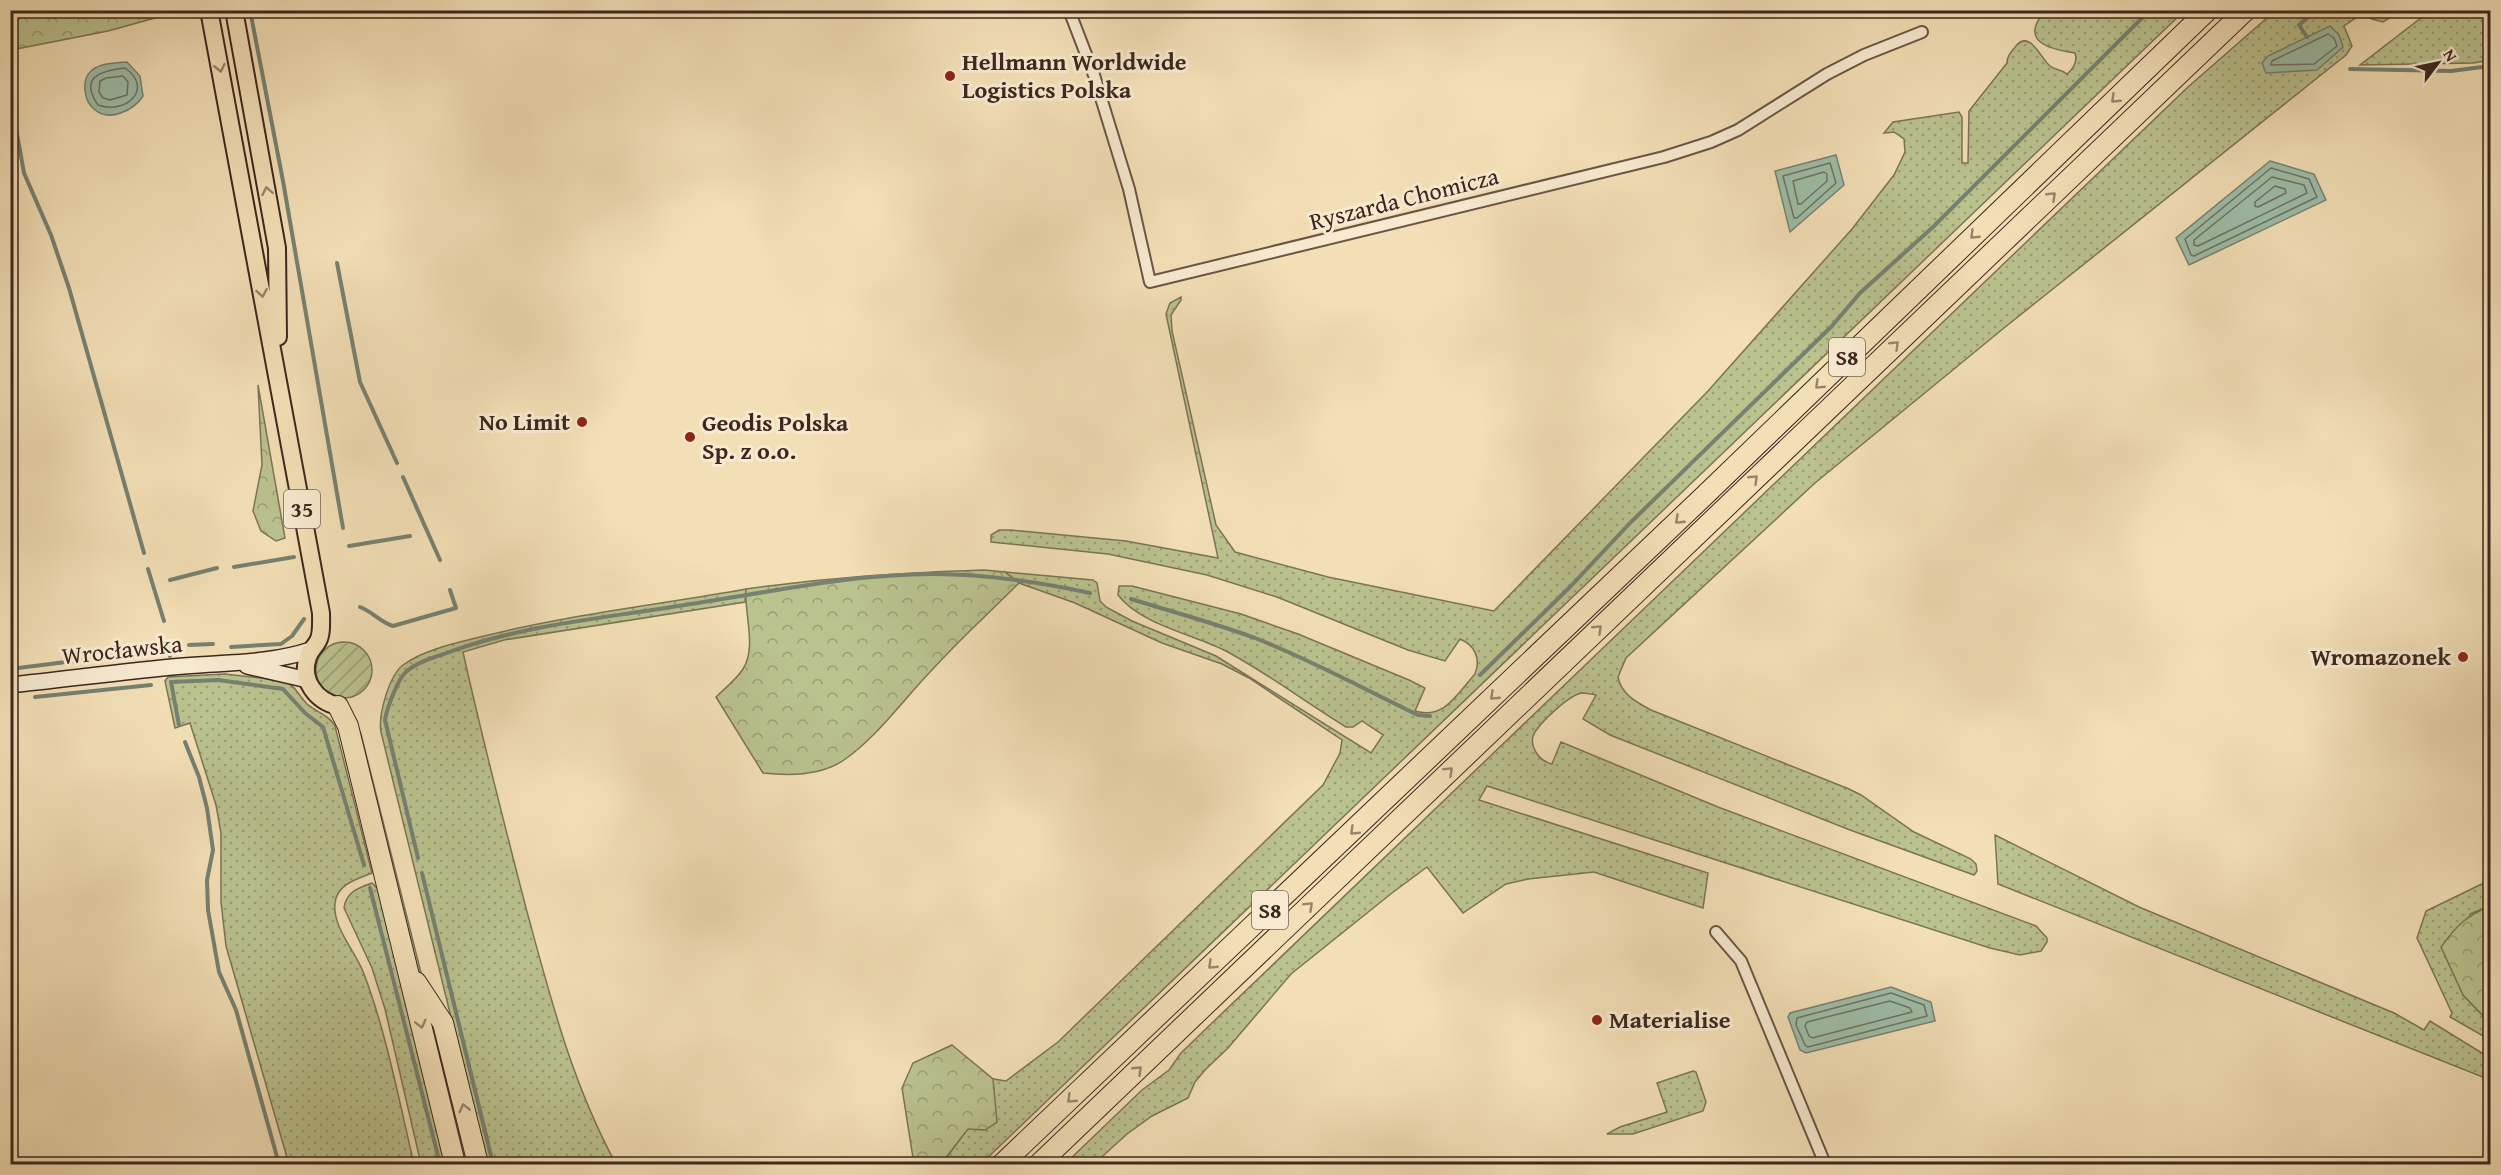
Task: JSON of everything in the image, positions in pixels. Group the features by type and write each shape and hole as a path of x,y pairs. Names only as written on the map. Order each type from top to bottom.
{"highway":[{"path":"2157,58 2196,10"},
{"name":"S8","path":"1002,1164 1704,496 2208,10"},
{"name":"S8","path":"1039,1164 2246,10"},
{"path":"2160,93 2262,10"},
{"path":"338,706 348,726 456,1164"},
{"path":"407,968 443,1023 478,1164"},
{"path":"1046,1164 1065,1140"}],"main road":[{"name":"35","path":"209,10 321,613 319,641 311,650 306,665 308,680"},
{"name":"35","path":"234,10 277,248 278,377"},
{"path":"308,680 319,698 338,706"}],"street":[{"name":"Ryszarda Chomicza","path":"1069,10 1094,75 1129,189 1150,282 1653,159 1711,142 1738,130 1849,63 1922,32"},
{"path":"238,664 292,656 311,650"},
{"path":"238,664 308,680"},
{"name":"Wrocławska","path":"10,685 183,666 238,664"},
{"path":"1716,932 1741,961 1825,1164"}],"green space":[{"path":"11,10 177,10 177,12 108,31 11,50"},
{"path":"2045,11 2184,11 981,1164 942,1164 968,1128 985,1130 994,1099 993,1079 1006,1081 1058,1042 1323,785 1340,753 1342,740 1249,678 1222,664 1162,643 1075,603 1019,583 1005,572 1093,580 1097,583 1100,601 1106,607 1132,621 1216,656 1371,753 1383,735 1362,721 1353,727 1346,727 1224,650 1139,614 1118,595 1119,586 1132,586 1241,614 1298,634 1409,680 1425,688 1415,711 1425,713 1442,709 1456,697 1475,674 1477,668 1477,658 1473,649 1460,639 1445,661 1408,650 1277,597 1207,575 1108,554 991,542 991,535 999,530 1011,530 1126,541 1218,558 1166,314 1170,303 1181,297 1171,315 1172,331 1216,525 1235,552 1328,577 1494,611 1708,391 1852,229 1894,175 1905,152 1904,139 1894,132 1884,133 1893,122 1959,112 1962,117 1962,163 1968,163 1969,111 2007,63 2016,46 2026,41 2031,43 2052,67 2067,74 2071,70 2075,62 2075,53 2047,46 2036,36 2038,21"},
{"path":"2275,11 2401,11 2383,22 2363,13 2344,26 2352,46 2346,55 2004,328 1815,483 1626,658 1618,677 1626,693 1651,710 1861,795 1914,832 1971,859 1976,864 1977,871 1974,875 1850,830 1610,735 1583,719 1596,695 1582,693 1570,698 1543,722 1533,737 1533,747 1536,752 1543,760 1552,764 1561,742 1718,807 2036,926 2047,938 2041,951 2020,955 1990,948 1487,786 1479,800 1708,873 1703,908 1594,872 1528,879 1506,884 1463,913 1427,867 1291,974 1228,1048 1195,1082 1188,1098 1152,1116 1127,1134 1094,1164 1065,1164 1142,1090 1169,1070 1181,1053 1213,1022 2188,87"},
{"path":"2430,11 2490,11 2490,60 2473,63 2360,65"},
{"path":"258,385 285,538 276,541 261,531 253,511 262,465"},
{"path":"984,570 1005,572 1019,583 964,637 868,740 844,760 826,769 794,774 763,773 716,697 737,677 747,660 750,641 746,589 865,576"},
{"path":"746,589 745,602 504,640 463,652 501,812 553,1007 587,1103 616,1164 487,1164 381,732 381,716 393,678 403,665 420,655 513,629"},
{"path":"344,642 355,644 364,650 370,659 372,670 370,681 364,690 355,696 344,698 333,696 324,690 318,681 316,670 318,659 324,650 333,644"},
{"path":"225,674 286,681 307,704 335,726 372,873 354,880 340,891 335,903 335,912 341,930 364,974 372,997 392,1068 414,1164 289,1164 226,946 221,902 221,833 216,805 190,723 175,728 165,681 168,677"},
{"path":"356,722 361,734 469,1164 466,1164"},
{"path":"1995,835 2139,907 2394,1013 2424,1030 2430,1021 2490,1058 2490,1080 1998,884"},
{"path":"2490,880 2490,906 2470,914 2463,995 2490,1023 2490,1040 2450,1017 2452,1013 2417,938 2426,911"},
{"path":"372,883 378,889 446,1164 421,1164 385,1009 372,968 344,908 350,894"},
{"path":"2490,906 2490,1023 2463,995 2441,947 2462,922"},
{"path":"952,1045 993,1079 997,1122 985,1130 968,1129 941,1164 914,1164 902,1088 913,1063"},
{"path":"1696,1072 1706,1102 1703,1111 1633,1134 1607,1134 1620,1127 1667,1112 1657,1083"}],"water":[{"path":"2330,26 2339,35 2343,47 2317,70 2266,73 2262,63 2268,56"},
{"path":"127,62 140,76 143,96 134,106 121,113 107,115 100,113 94,109 86,96 85,85 88,75 99,66"},
{"path":"1836,155 1844,185 1790,232 1775,171"},
{"path":"2270,161 2314,174 2326,200 2189,265 2176,238"},
{"path":"1891,987 1931,1002 1935,1021 1806,1053 1800,1050 1788,1017 1790,1013"}],"waterway":[{"path":"250,10 283,181 343,528"},
{"path":"1480,675 1570,587 1630,523 1832,326 1860,293 1933,227 2150,10"},
{"path":"2307,37 2299,25 2317,10"},
{"path":"2350,69 2451,71 2490,66"},
{"path":"10,95 24,173 51,235 69,288 144,553"},
{"path":"337,263 360,382 397,463"},
{"path":"403,477 440,560"},
{"path":"349,546 410,536"},
{"path":"234,567 294,557"},
{"path":"170,580 217,568"},
{"path":"148,569 164,621"},
{"path":"418,858 385,720 400,680 411,668 425,661 473,644 533,629 871,577 973,575 1031,582 1090,593"},
{"path":"360,607 393,626 456,608 450,590"},
{"path":"1131,599 1255,638 1317,665 1418,715 1430,716"},
{"path":"231,647 281,644 292,636 304,619"},
{"path":"169,642 170,656"},
{"path":"189,645 213,644"},
{"path":"10,669 170,649"},
{"path":"179,725 171,682 218,680 283,689 305,713 323,727 364,865"},
{"path":"35,697 151,685"},
{"path":"185,742 199,777 207,808 213,850 207,880 208,910 219,972 236,1010 279,1164"},
{"path":"422,873 493,1164"},
{"path":"370,888 440,1164"}],"place":[{"name":"Hellmann Worldwide Logistics Polska","path":"950,76"},
{"name":"No Limit","path":"582,422"},
{"name":"Geodis Polska Sp. z o.o.","path":"690,437"},
{"name":"Wromazonek","path":"2463,657"},
{"name":"Materialise","path":"1597,1020"}]}
